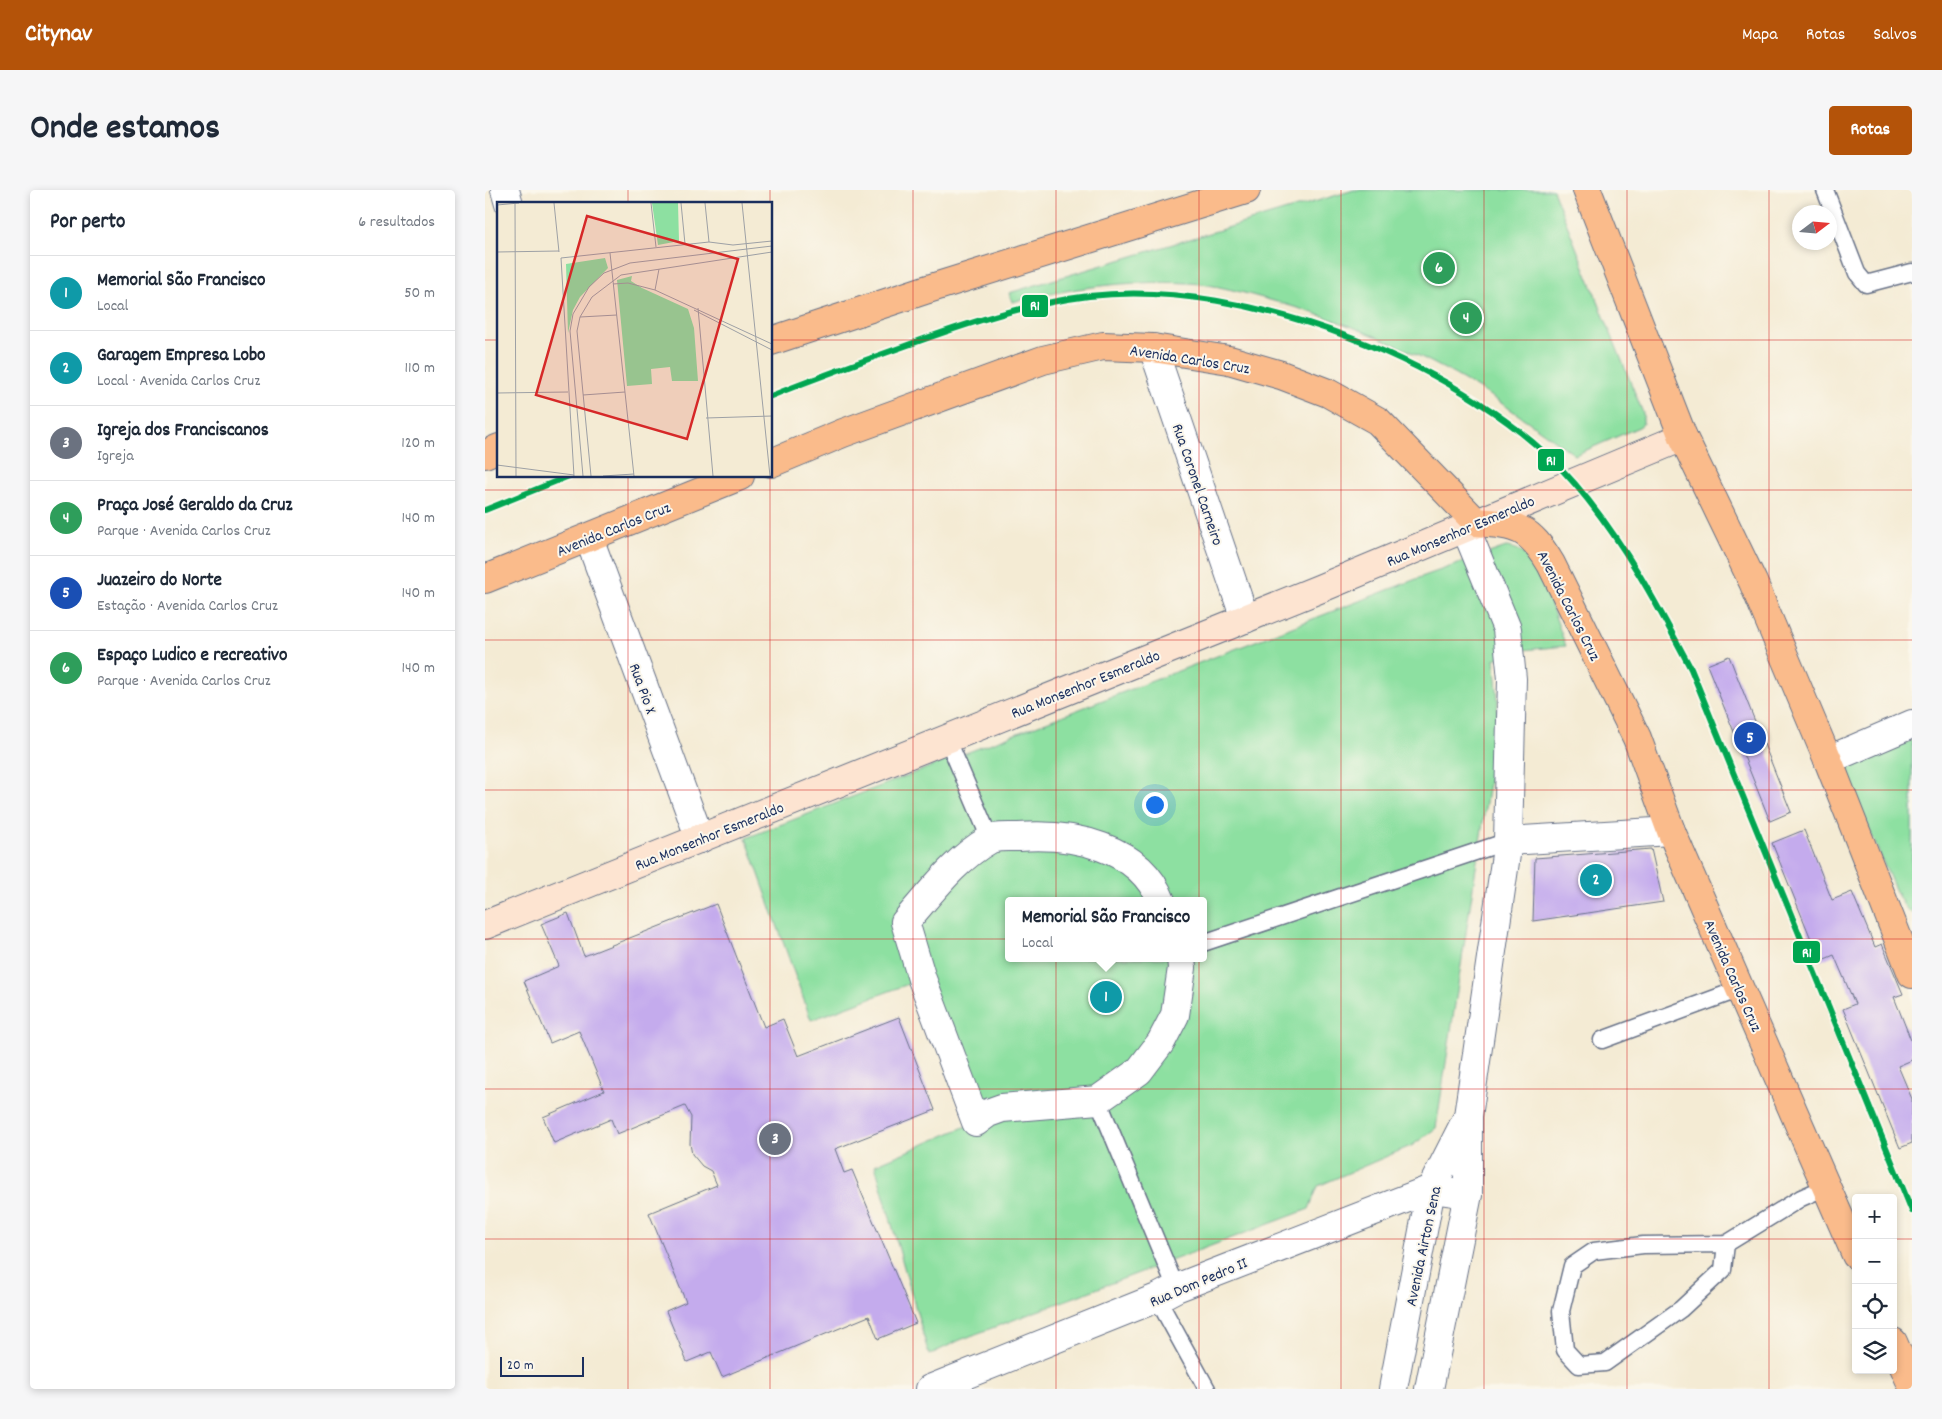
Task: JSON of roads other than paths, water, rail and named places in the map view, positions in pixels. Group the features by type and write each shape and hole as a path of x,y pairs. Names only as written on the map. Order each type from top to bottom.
{"main road":[{"path":"773,341 934,287 1247,190"},
{"path":"1587,190 1683,437 1753,582 1828,760 1911,968"},
{"name":"Avenida Carlos Cruz","path":"773,462 843,433 1043,360 1103,346 1153,348 1229,360 1281,374 1328,393 1378,422 1471,524 1500,524 1521,529 1538,542 1551,564 1637,738 1671,831 1852,1246"},
{"path":"485,454 497,449"},
{"name":"Avenida Carlos Cruz","path":"485,579 735,478"},
{"path":"1897,1351 1912,1385"}],"street":[{"name":"Rua Coronel Carneiro","path":"1153,348 1245,619"},
{"name":"Rua Monsenhor Esmeraldo","path":"485,925 1245,619 1683,437"},
{"path":"1468,1116 1508,842 1512,679 1507,630 1471,524"},
{"name":"Rua Pio X","path":"589,538 699,839"},
{"path":"1828,760 1912,724"},
{"path":"1508,842 1671,831"},
{"path":"1159,897 1156,888 1136,866 1114,851 1092,843 1036,836 990,839 953,868 905,922 922,979 976,1122 988,1113 1002,1108 1097,1100 1139,1071 1161,1042 1175,1015 1181,962"},
{"name":"Avenida Airton Sena","path":"1393,1389 1431,1189 1468,1116"},
{"name":"Avenida Airton Sena","path":"1429,1389 1468,1194 1468,1116"},
{"name":"Rua Dom Pedro II","path":"931,1389 1431,1189 1468,1194"}],"lane":[{"path":"1825,190 1857,272 1866,284 1912,272"},
{"path":"947,738 990,839"},
{"path":"1207,943 1508,842"},
{"path":"1602,1040 1740,990"},
{"path":"1097,1100 1167,1293 1207,1389"},
{"path":"1726,1244 1723,1270 1681,1309 1605,1362 1579,1365 1565,1350 1561,1311 1571,1266 1594,1252 1643,1245 1726,1244 1801,1198 1826,1187"}],"place":[{"name":"Espaço Ludico e recreativo","path":"1439,268"},
{"name":"Praça José Geraldo da Cruz","path":"1466,318"},
{"name":"Juazeiro do Norte","path":"1750,738"},
{"name":"Garagem Empresa Lobo","path":"1596,880"},
{"name":"Memorial São Francisco","path":"1106,997"},
{"name":"Igreja dos Franciscanos","path":"775,1139"}]}
